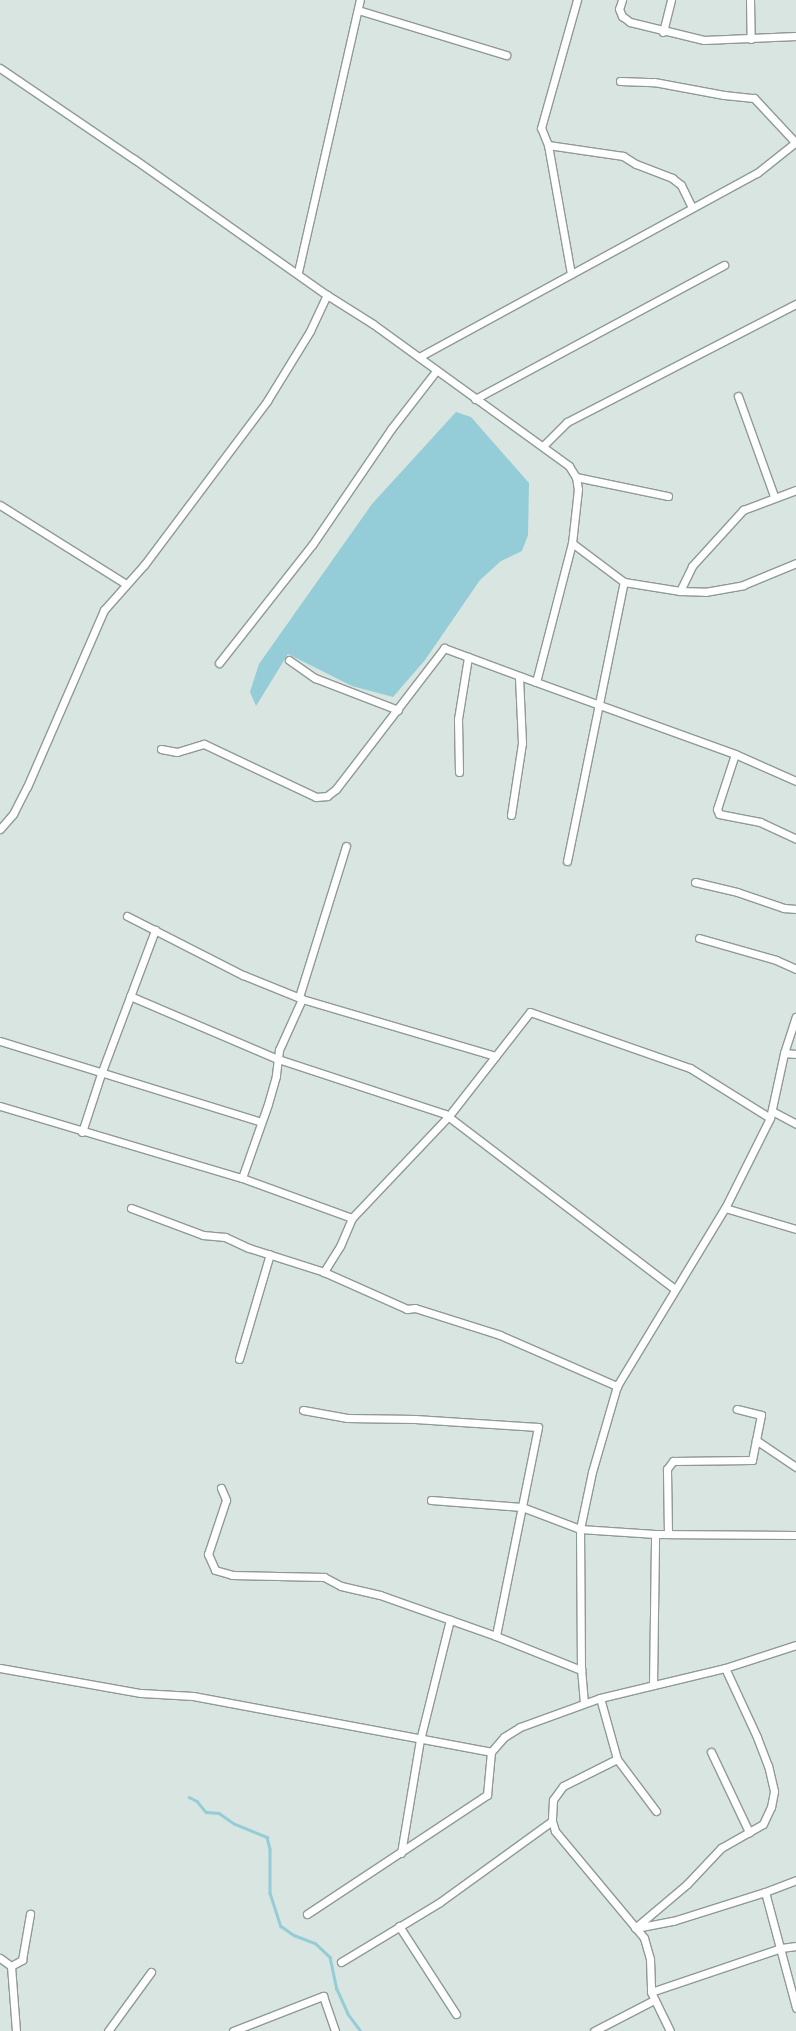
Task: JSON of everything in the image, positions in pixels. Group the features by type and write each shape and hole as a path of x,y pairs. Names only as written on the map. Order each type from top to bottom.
{"street":[{"path":"298,272 360,0"},
{"path":"571,274 548,145 541,128 577,0"},
{"path":"622,0 619,9 626,19 663,32 704,40 751,40 796,36"},
{"path":"663,32 671,0"},
{"path":"750,0 751,40"},
{"path":"358,10 506,55"},
{"path":"0,68 298,272 327,295 419,357 569,466 576,477 578,489 572,543 536,682"},
{"path":"419,357 757,173 796,142 754,98 724,95 654,82 620,81"},
{"path":"548,145 623,156 636,164 672,178 681,185 692,208"},
{"path":"475,398 724,264"},
{"path":"0,829 13,814 27,787 101,616 126,584 144,565 267,401 310,331 327,295"},
{"path":"542,446 567,422 796,304"},
{"path":"219,663 312,545 391,429 436,371"},
{"path":"738,396 774,496"},
{"path":"576,477 668,496"},
{"path":"680,591 692,566 743,510 774,496 796,490"},
{"path":"0,505 126,584"},
{"path":"572,543 624,582 680,591 705,592 743,585 796,563"},
{"path":"567,861 624,582"},
{"path":"161,749 177,752 204,744 316,797 327,796 336,789 398,710 440,650 444,648 598,706 735,754 796,780"},
{"path":"459,772 458,719 468,657"},
{"path":"289,660 315,678 398,710"},
{"path":"511,815 522,743 519,676"},
{"path":"735,754 716,809 719,814 760,822 796,839"},
{"path":"242,1178 276,1076 279,1050 300,998 346,846"},
{"path":"695,882 737,892 784,908 796,910"},
{"path":"127,916 243,975 300,998 496,1056"},
{"path":"82,1132 100,1074 155,930"},
{"path":"699,938 776,960 796,969"},
{"path":"130,996 278,1059 445,1114 675,1289"},
{"path":"324,1272 340,1246 352,1218 448,1117 530,1012 690,1068 771,1115 796,1124"},
{"path":"584,1703 581,1670 580,1529 592,1472 617,1386 725,1208 771,1115 784,1053 796,1017"},
{"path":"0,1041 100,1074 262,1122"},
{"path":"784,1053 796,1054"},
{"path":"0,1106 82,1132 242,1178 352,1218"},
{"path":"131,1208 203,1235 224,1237 324,1272 407,1309 415,1308 500,1335 617,1386"},
{"path":"725,1208 796,1229"},
{"path":"239,1359 270,1254"},
{"path":"668,1534 667,1469 673,1461 752,1460 761,1414 737,1409"},
{"path":"304,1410 347,1418 415,1418 538,1427 496,1636"},
{"path":"756,1440 796,1467"},
{"path":"221,1488 226,1500 208,1554 215,1570 232,1575 324,1578 341,1586 380,1595 496,1636 581,1670"},
{"path":"431,1500 522,1507 580,1529 655,1534 796,1535"},
{"path":"653,1685 655,1534"},
{"path":"401,1853 420,1740 450,1620"},
{"path":"307,1914 487,1795 491,1752 504,1737 520,1727 600,1698 725,1668 796,1645"},
{"path":"0,1668 140,1693 193,1696 491,1752"},
{"path":"635,1928 687,1884 721,1848 763,1824 771,1807 774,1791 757,1737 725,1668"},
{"path":"600,1698 617,1759 656,1811"},
{"path":"711,1752 750,1832"},
{"path":"617,1759 564,1786 553,1800 552,1821 555,1831 644,1938 650,1959 651,1992 670,2031"},
{"path":"341,1962 440,1902 552,1821"},
{"path":"635,1928 673,1921 766,1892 796,1880"},
{"path":"766,1892 796,2008"},
{"path":"12,1966 22,1960 30,1914"},
{"path":"399,1926 456,2014"},
{"path":"651,1992 781,1948 796,1946"},
{"path":"0,1958 12,1966"},
{"path":"12,1966 16,2031"},
{"path":"108,2031 151,1972"},
{"path":"233,2031 323,1996 335,2031"},
{"path":"597,2030 654,2000"}],"water":[{"path":"456,412 471,417 529,483 528,535 522,551 501,561 480,580 425,660 393,697 352,686 288,654 256,706 250,692 259,664 372,504"}],"waterway":[{"path":"189,1797 197,1801 206,1812 219,1813 235,1824 267,1837 270,1849 270,1893 281,1926 294,1935 315,1943 330,1957 337,1989 348,2014 361,2031"}]}
